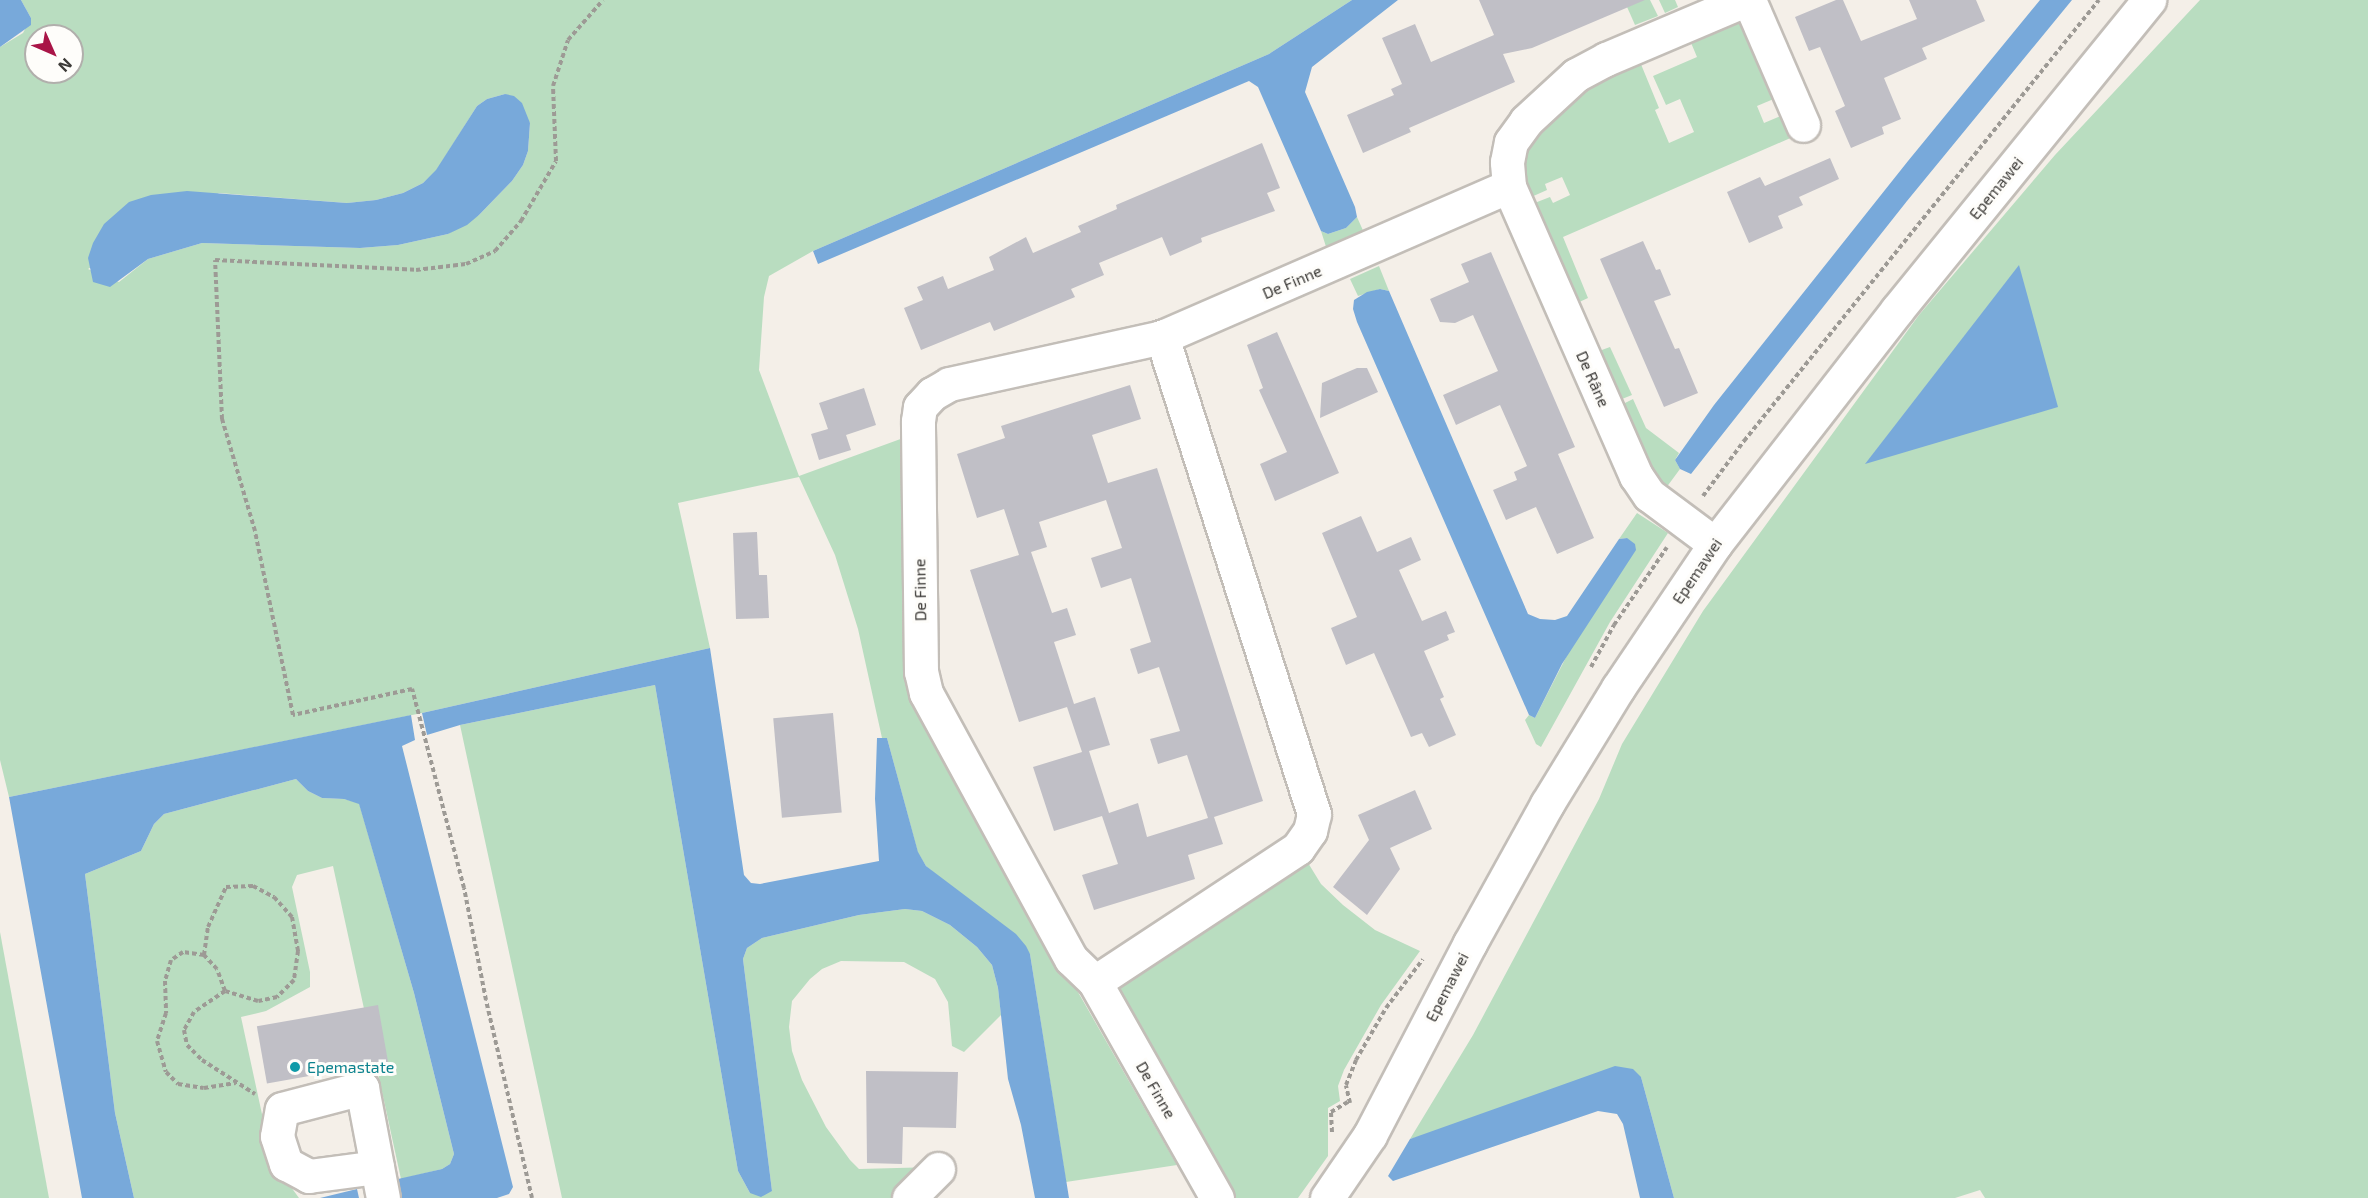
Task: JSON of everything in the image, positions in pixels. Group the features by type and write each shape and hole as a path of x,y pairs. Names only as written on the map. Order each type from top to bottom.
{"street":[{"name":"De Râne","path":"1716,544 1648,495 1636,476 1509,186 1507,162 1511,142 1526,121 1576,75 1606,59 1747,0 1803,125"},
{"name":"Epemawei","path":"1327,1198 1370,1135 1470,943 1553,795 1618,688 1716,544 1897,310 2150,0"},
{"name":"De Finne","path":"1217,1198 1095,982 1071,959 926,693 921,672 918,421 920,407 932,394 949,384 1162,336 1509,186"},
{"path":"1095,982 1298,848 1310,831 1314,814 1162,336"},
{"path":"362,1088 380,1183 309,1176 286,1164 277,1136 282,1109 362,1088"},
{"path":"909,1198 938,1169"}],"path":[{"path":"532,1198 486,1000 464,888 412,689 293,715 255,531 222,419 215,260 416,270 465,264 495,250 521,221 556,161 553,86 568,40 603,0"},
{"path":"204,955 208,927 226,887 253,886 274,897 292,917 298,951 294,980 277,997 258,1001 225,991"},
{"path":"225,991 217,969 204,955 183,952 171,960 165,981 166,1013 157,1041 166,1072 178,1084 204,1088 236,1083"},
{"path":"225,991 195,1011 184,1030 187,1045 202,1060 236,1083 282,1109"}],"green space":[{"path":"21,0 1352,0 1269,54 813,251 769,276 764,297 759,370 799,476 906,437 909,697 1177,1165 1066,1182 1030,954 926,866 918,853 887,738 882,738 858,629 835,555 799,477 678,503 710,648 422,713 9,797 0,760 0,47 24,31 24,84 84,84 84,24 28,24 31,18","holes":["505,94 530,123 528,151 523,165 512,181 479,215 448,234 398,245 360,248 202,243 148,259 119,282 88,269 219,193 347,203 376,200 403,193 423,183 436,171 477,106 487,99"]},
{"path":"1624,0 1650,0 1658,16 1635,25"},
{"path":"1659,0 1675,0 1678,7 1665,13"},
{"path":"2200,0 2368,0 2368,1198 1985,1198 1980,1190 1955,1198 1674,1198 1641,1077 1410,1139 1473,1035 1599,799 1622,744 1703,611 1919,315 2055,155"},
{"path":"1732,20 1744,25 1776,98 1757,106 1764,123 1783,115 1795,136 1563,237 1588,298 1575,304 1532,204 1550,197 1553,203 1570,195 1562,177 1545,184 1547,190 1529,198 1520,177 1519,153 1569,96 1638,57 1659,108 1655,110 1669,143 1694,132 1680,99 1666,105 1653,76 1697,57 1689,38"},
{"path":"1357,217 1365,235 1328,253 1321,231 1328,234 1346,228"},
{"path":"1379,266 1389,291 1380,289 1358,296 1350,279"},
{"path":"1610,347 1632,395 1617,401 1599,351"},
{"path":"1633,399 1646,428 1679,453 1675,460 1680,469 1666,488 1653,478 1619,406"},
{"path":"1637,513 1668,533 1610,622 1541,747 1536,744 1525,720 1529,715 1535,718 1627,538 1619,539"},
{"path":"655,685 738,1171 750,1193 772,1191 743,959 747,948 762,938 859,915 905,909 922,911 950,925 977,947 992,965 998,988 1001,1015 964,1052 952,1046 948,1002 935,979 904,962 841,961 822,969 810,979 792,1001 789,1027 792,1051 802,1080 826,1127 850,1160 859,1169 935,1167 908,1198 562,1198 460,725"},
{"path":"296,779 308,791 322,798 344,799 359,803 414,993 454,1154 450,1164 442,1169 401,1179 333,866 297,875 292,887 310,972 310,987 266,1011 241,1017 265,1128 280,1172 299,1198 134,1198 115,1113 85,874 141,851 154,824 164,814"},
{"path":"1305,858 1321,884 1343,905 1375,930 1420,951 1381,1005 1344,1070 1338,1086 1340,1101 1328,1108 1328,1156 1298,1198 1230,1198 1118,997 1119,989 1123,982"},
{"path":"0,932 49,1198 0,1198"}],"water":[{"path":"0,0 21,0 31,18 31,24 24,24 24,30 0,47"},
{"path":"1352,0 1398,0 1312,67 1305,92 1355,207 1357,217 1346,228 1328,234 1321,231 1258,87 1249,81 818,264 813,251 1269,54"},
{"path":"2040,0 2072,0 1907,201 1691,474 1680,469 1675,460 1714,405 1908,161"},
{"path":"505,94 514,96 522,103 530,123 528,151 523,165 512,181 479,215 467,225 448,234 398,245 360,248 202,243 148,259 110,287 93,282 88,258 93,243 104,224 129,202 151,195 187,191 347,203 376,200 403,193 423,183 436,170 477,106 487,99"},
{"path":"2019,265 2058,407 1865,464"},
{"path":"1380,289 1389,291 1528,614 1540,619 1555,620 1567,616 1619,539 1627,538 1635,544 1636,550 1562,664 1535,718 1529,715 1357,322 1353,309 1354,300 1367,292"},
{"path":"710,648 744,875 751,883 760,884 879,861 875,799 877,738 887,738 918,852 926,866 1016,934 1026,946 1030,954 1069,1198 1035,1198 1021,1125 1008,1079 998,988 992,965 977,947 950,925 922,911 905,909 859,915 762,938 747,948 743,959 772,1191 761,1197 750,1193 738,1171 655,685 460,725 427,735 422,713"},
{"path":"411,715 415,740 402,746 513,1187 509,1194 497,1198 401,1198 398,1179 442,1169 450,1164 454,1154 414,993 359,804 344,799 322,798 308,791 296,779 164,814 154,824 141,851 85,874 115,1113 134,1198 82,1198 9,797"},
{"path":"1615,1066 1633,1069 1641,1077 1674,1198 1640,1198 1623,1124 1617,1114 1598,1111 1393,1181 1388,1176 1410,1139"},
{"path":"357,1189 359,1198 320,1198"}],"building":[{"path":"1479,0 1645,0 1532,48 1503,54 1515,82 1409,128 1411,132 1363,153 1347,115 1394,95 1391,89 1402,84 1382,38 1415,24 1431,62 1494,35"},
{"path":"1836,0 1843,0 1861,41 1917,19 1909,0 1976,0 1985,21 1922,48 1927,59 1884,78 1901,119 1882,127 1884,134 1851,148 1835,111 1845,106 1820,47 1809,51 1795,17"},
{"path":"1262,143 1280,188 1267,193 1275,211 1201,238 1202,242 1170,256 1162,237 1099,263 1104,275 1071,289 1075,297 994,331 990,322 921,350 904,308 923,300 917,287 943,276 948,289 994,270 989,257 1026,237 1033,253 1081,232 1078,226 1117,209 1116,205"},
{"path":"1830,158 1839,179 1799,197 1803,205 1778,216 1783,228 1749,243 1727,192 1760,177 1765,186"},
{"path":"1643,241 1656,270 1660,269 1671,295 1654,301 1675,349 1679,348 1698,393 1664,407 1600,259"},
{"path":"1491,252 1575,447 1558,454 1594,538 1557,554 1536,507 1506,520 1493,490 1517,480 1514,472 1527,466 1500,405 1456,425 1443,395 1498,371 1473,315 1455,323 1440,322 1430,299 1469,282 1461,264"},
{"path":"1277,332 1339,473 1275,501 1260,464 1287,452 1259,390 1263,388 1247,345"},
{"path":"1357,368 1367,368 1378,392 1320,418 1322,383"},
{"path":"1130,385 1141,419 1092,435 1108,483 1157,468 1263,801 1214,817 1223,844 1188,855 1195,879 1094,910 1082,875 1118,864 1102,816 1054,831 1033,767 1082,752 1067,707 1019,722 970,570 1019,555 1004,509 977,518 957,454 1005,438 1001,426","holes":["1106,500 1122,548 1091,558 1101,588 1131,578 1151,642 1130,649 1138,674 1159,667 1180,731 1150,739 1158,764 1187,755 1208,818 1147,837 1138,803 1109,813 1089,751 1110,745 1095,697 1074,704 1054,642 1076,635 1067,608 1052,613 1031,552 1047,547 1039,522"]},
{"path":"864,388 876,425 846,435 851,450 819,460 811,434 828,429 819,403"},
{"path":"1361,516 1377,552 1411,537 1421,560 1399,570 1422,621 1446,611 1455,632 1447,635 1449,640 1424,651 1444,697 1440,699 1456,735 1429,747 1422,733 1411,737 1374,653 1346,665 1331,628 1357,617 1322,533"},
{"path":"757,532 759,575 767,575 769,618 736,619 733,533"},
{"path":"833,713 842,813 782,818 773,718"},
{"path":"1415,790 1432,829 1390,848 1400,869 1367,915 1333,887 1369,840 1358,815"},
{"name":"Epemastate","path":"378,1005 388,1062 267,1083 257,1026"},
{"path":"866,1071 958,1072 956,1128 903,1127 902,1164 867,1163"}],"place":[{"name":"Epemastate","path":"295,1067"}]}
